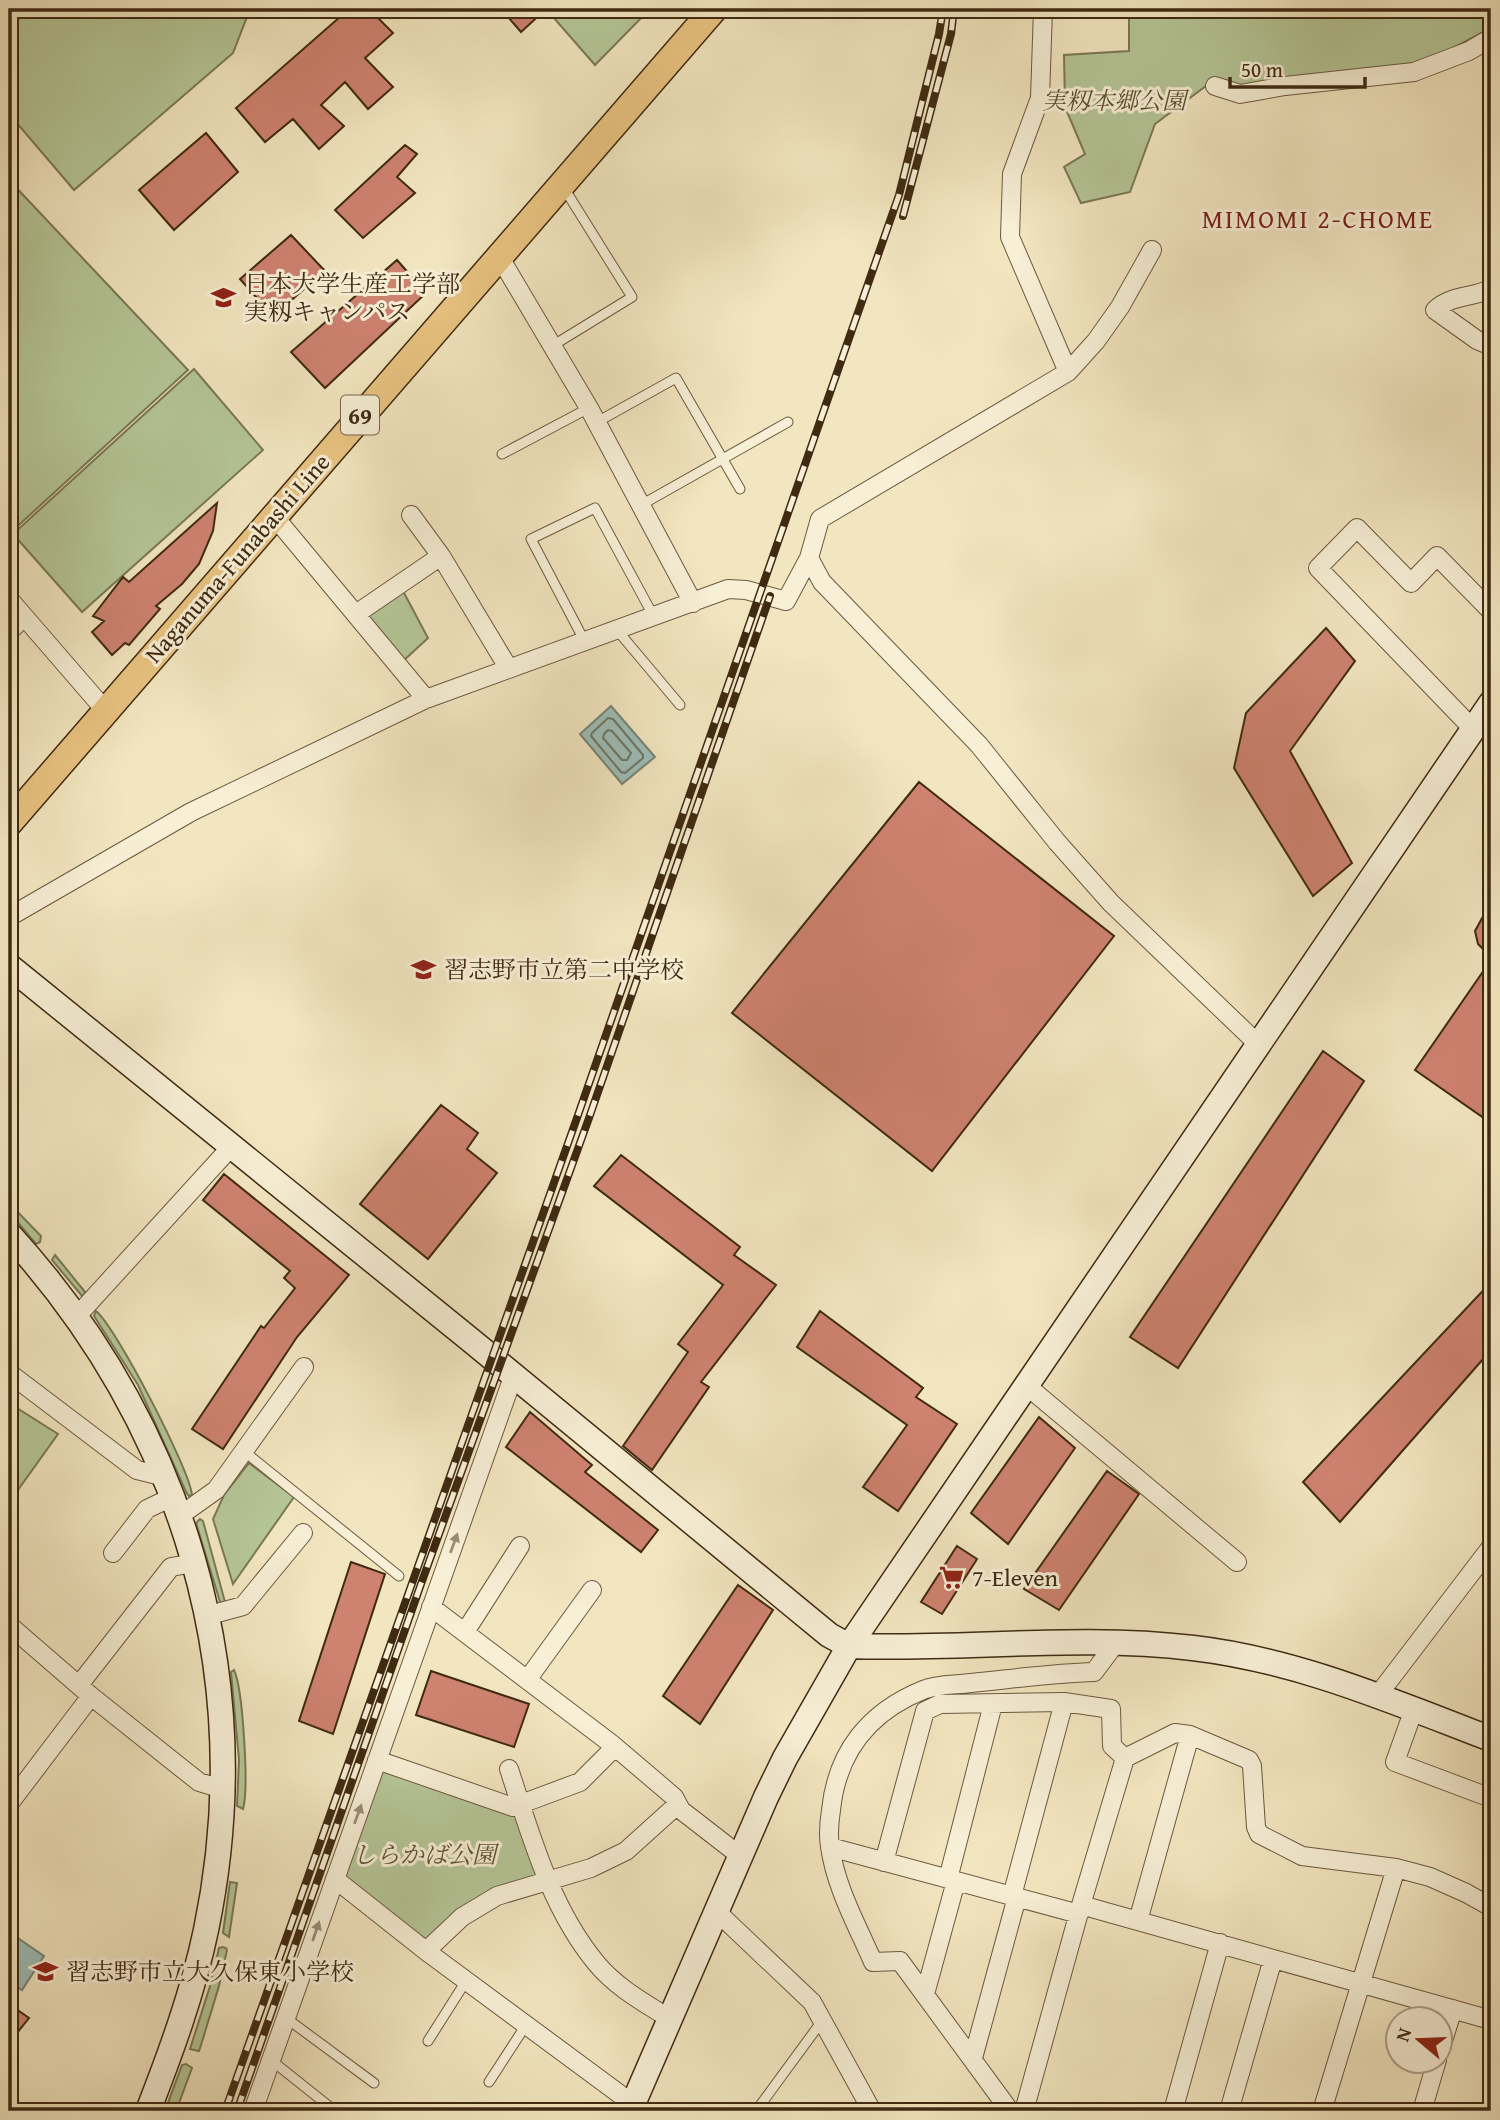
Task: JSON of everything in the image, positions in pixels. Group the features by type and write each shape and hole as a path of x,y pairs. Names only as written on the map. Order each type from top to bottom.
{"main road":[{"name":"Naganuma-Funabashi Line","path":"9,821 714,9"}],"street":[{"path":"1042,9 1040,98 1012,174 1010,237 1068,372"},
{"path":"1215,86 1240,94 1286,86 1414,72 1469,51 1491,37"},
{"path":"9,917 191,812 426,699 728,589 746,590 786,601 809,558 820,519 1068,372 1096,341 1112,318 1152,250"},
{"path":"499,256 593,415 693,603"},
{"path":"1491,289 1445,301 1435,310 1477,340 1491,346"},
{"path":"411,515 441,556 509,669"},
{"path":"273,516 426,699"},
{"path":"1473,729 1318,568 1357,528 1411,583 1437,556 1491,611"},
{"path":"356,614 441,556"},
{"path":"809,558 822,582 979,745 1057,842 1111,903 1259,1045"},
{"path":"9,599 105,710"},
{"path":"335,1879 635,2109 739,1855 785,1758 849,1646 1491,702"},
{"path":"9,966 829,1636 849,1646 1115,1644 1192,1647 1256,1658 1378,1695 1491,1739"},
{"path":"77,1316 231,1147"},
{"path":"9,1234 77,1316 124,1391 172,1497 194,1563 206,1616 222,1716 222,1789 213,1889 206,1929 194,1978 148,2111"},
{"path":"113,1553 147,1509 172,1497 216,1490 304,1367"},
{"path":"9,1373 172,1497"},
{"path":"253,2111 513,1377"},
{"path":"1027,1385 1237,1562"},
{"path":"206,1616 243,1606 303,1533"},
{"path":"464,1632 520,1546"},
{"path":"1378,1695 1489,1554"},
{"path":"9,1804 171,1567 194,1563"},
{"path":"527,1680 592,1590"},
{"path":"431,1607 615,1747 674,1797 677,1805 739,1855"},
{"path":"9,1625 199,1782 222,1789"},
{"path":"1010,2111 900,1961 873,1962 836,1878 829,1829 833,1788 854,1740 871,1722 925,1689 1062,1673 1094,1672 1115,1644"},
{"path":"884,1862 925,1711 940,1704 1064,1702 1111,1709 1112,1746 1125,1758"},
{"path":"973,2057 1064,1702"},
{"path":"925,1994 993,1704"},
{"path":"1414,1709 1395,1762 1491,1798"},
{"path":"1024,2111 1125,1758 1175,1733 1190,1735 1249,1760 1252,1766 1256,1827 1259,1834 1302,1856 1396,1868 1430,1877 1491,1907"},
{"path":"1138,1921 1190,1735"},
{"path":"377,1760 513,1807 580,1782 615,1747"},
{"path":"509,1769 549,1881 576,1936 598,1966 632,1996 670,2019"},
{"path":"426,1951 462,1917 497,1896 591,1868 626,1850 677,1805"},
{"path":"830,1847 1015,1896 1138,1921 1435,2004"},
{"path":"1322,2111 1396,1868"},
{"path":"715,1910 812,2002 872,2111"},
{"path":"1173,2111 1220,1943"},
{"path":"1229,2111 1273,1959"},
{"path":"1454,2009 1491,2020"},
{"path":"1422,2111 1433,2074"}],"lane":[{"path":"552,346 632,297 561,184"},
{"path":"502,454 676,378 740,489"},
{"path":"641,505 788,422"},
{"path":"584,642 531,539 595,508 654,617"},
{"path":"9,638 27,620"},
{"path":"617,630 680,705"},
{"path":"245,1452 399,1576"},
{"path":"428,2041 466,1980"},
{"path":"286,2018 374,2083"},
{"path":"756,2111 822,2021"},
{"path":"489,2082 526,2025"},
{"path":"271,2060 335,2111"}],"green space":[{"path":"9,9 250,9 233,53 74,190 9,114"},
{"path":"546,9 650,9 595,65"},
{"name":"実籾本郷公園","path":"1129,9 1491,9 1491,28 1442,54 1410,64 1240,87 1214,80 1155,124 1130,192 1081,203 1064,167 1085,154 1065,107 1064,55 1129,51"},
{"path":"9,180 188,370 9,534"},
{"path":"194,369 263,450 82,612 13,534"},
{"path":"403,591 428,638 401,663 365,619"},
{"path":"9,1203 41,1236 40,1242 36,1244 9,1212"},
{"path":"55,1255 85,1292 83,1297 52,1260"},
{"path":"96,1311 119,1343 151,1400 179,1458 192,1495 187,1494 138,1385 94,1316"},
{"path":"9,1403 58,1434 10,1501 9,1501"},
{"path":"249,1463 294,1497 233,1584 213,1519 224,1495"},
{"path":"200,1519 203,1521 225,1602 221,1605 196,1523"},
{"path":"234,1670 244,1739 243,1809 237,1806 239,1760 231,1672"},
{"name":"しらかば公園","path":"384,1766 519,1810 545,1879 465,1910 427,1947 340,1876"},
{"path":"230,1882 237,1883 229,1937 223,1933"},
{"path":"219,1948 227,1950 201,2045 199,2051 190,2049"},
{"path":"186,2064 192,2068 176,2111 165,2111 182,2065"}],"water":[{"path":"611,706 655,757 622,784 580,734"},
{"path":"9,1932 44,1956 22,1990 9,1981"}],"building":[{"path":"349,9 369,9 393,33 365,58 393,87 368,109 345,82 321,105 344,126 319,149 293,119 265,142 236,108"},
{"path":"501,9 546,9 521,32"},
{"path":"206,133 238,172 174,230 139,190"},
{"path":"405,145 417,154 397,177 415,193 363,238 335,210"},
{"path":"291,235 325,271 273,316 240,279"},
{"path":"397,260 426,293 325,388 291,352"},
{"path":"217,503 213,531 199,564 182,584 156,606 160,609 129,645 125,643 112,655 92,632 104,621 93,616 123,577 129,582"},
{"path":"1326,628 1355,661 1290,751 1352,863 1313,896 1234,768 1246,713"},
{"path":"919,782 1114,936 932,1171 732,1013"},
{"path":"1491,902 1491,957 1478,944 1475,931"},
{"path":"1491,960 1491,1123 1415,1070"},
{"path":"1323,1051 1364,1081 1178,1368 1130,1337"},
{"path":"441,1105 478,1133 467,1149 497,1173 428,1259 360,1204"},
{"path":"621,1155 740,1247 734,1255 776,1285 701,1382 709,1387 652,1470 623,1446 688,1352 678,1344 723,1285 594,1186"},
{"path":"224,1174 349,1275 297,1337 223,1449 192,1429 261,1326 264,1328 295,1288 284,1278 290,1271 203,1200"},
{"path":"1491,1282 1491,1350 1340,1522 1303,1482"},
{"path":"820,1311 923,1388 916,1397 957,1424 898,1511 863,1487 907,1425 797,1347"},
{"path":"530,1412 592,1465 585,1472 658,1530 641,1552 506,1447"},
{"path":"1039,1417 1075,1448 1008,1544 971,1513"},
{"path":"1107,1471 1139,1494 1059,1610 1024,1589"},
{"path":"957,1546 977,1559 942,1614 921,1602"},
{"path":"351,1562 385,1574 333,1734 299,1721"},
{"path":"738,1585 773,1610 700,1724 663,1696"},
{"path":"431,1671 529,1704 514,1747 416,1715"},
{"path":"9,2004 29,2018 9,2043"}],"railway":[{"path":"225,2111 578,1115 899,195 943,9"},
{"path":"903,216 951,34 954,9"},
{"path":"237,2111 421,1584 589,1118 770,596"}],"place":[{"name":"日本大学生産工学部 実籾キャンパス","path":"224,297"},
{"name":"習志野市立第二中学校","path":"424,969"},
{"name":"7-Eleven","path":"952,1577"},
{"name":"習志野市立大久保東小学校","path":"46,1971"}],"district":[{"name":"MIMOMI 2-CHOME","path":"1318,218"}]}
